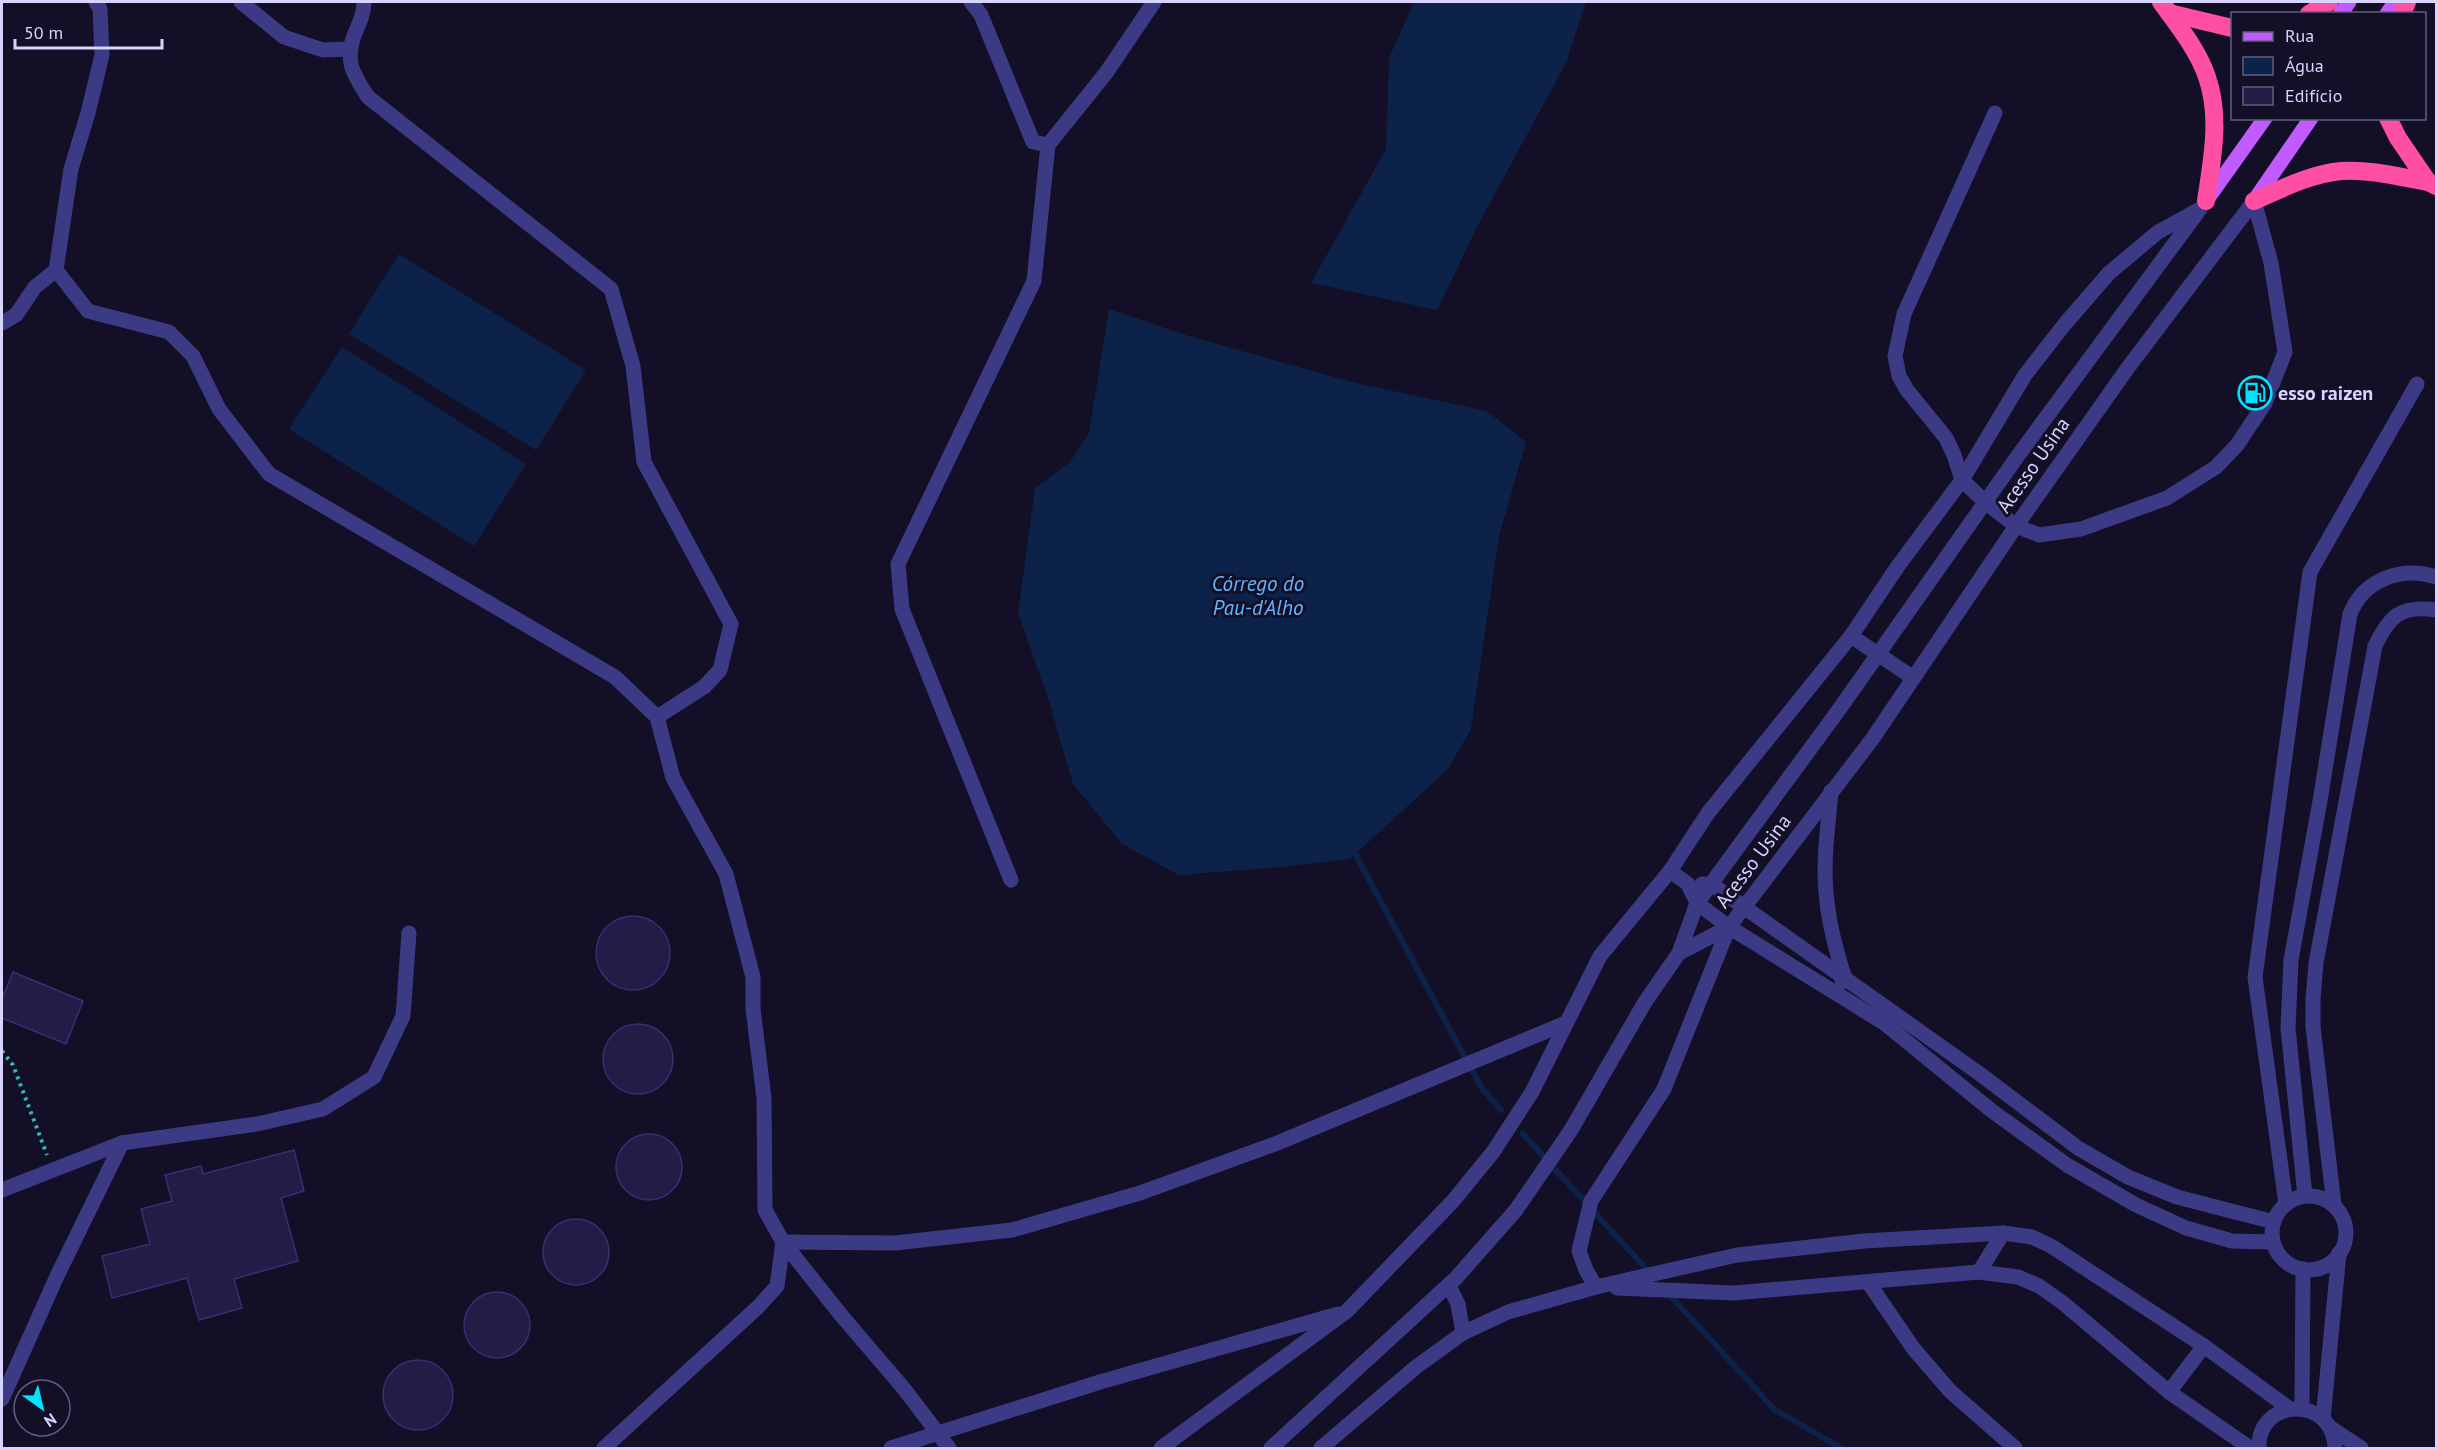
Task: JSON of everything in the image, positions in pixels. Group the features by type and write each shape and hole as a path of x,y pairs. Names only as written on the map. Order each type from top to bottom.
{"highway":[{"path":"2312,12 2329,2"},
{"path":"2165,7 2231,28"},
{"path":"2165,7 2199,61 2212,95 2214,140 2203,205"},
{"path":"2389,120 2398,138 2432,184"},
{"path":"2254,201 2316,176 2341,171 2370,172 2432,184"}],"main road":[{"name":"Acesso Usina","path":"2203,205 2264,120"},
{"name":"Acesso Usina","path":"2254,201 2310,120"}],"street":[{"path":"2,323 16,315 35,287 56,270 71,169 102,55 100,9 96,2"},
{"path":"241,2 284,37 324,50 349,48"},
{"path":"364,2 364,12 349,48 352,73 368,98 611,289 633,366 644,462 731,624 720,670 704,687 657,717"},
{"path":"971,2 981,15 1033,142 1048,145"},
{"path":"1011,880 902,609 898,564 1034,281 1048,145 1106,73 1154,2"},
{"path":"1995,113 1904,314 1895,356 1899,376 1907,390 1946,438 1962,480 1984,502 2016,526 2040,535 2081,529 2167,498 2216,467 2237,445 2265,403 2285,352 2271,263 2254,201"},
{"name":"Acesso Usina","path":"1679,953 1729,927 1873,738 2016,526 2127,369 2254,201"},
{"path":"1161,1449 1347,1311 1453,1201 1493,1152 1532,1092 1600,956 1670,872 1708,813 1851,636 1898,566 1962,480 2025,375 2109,273 2158,232 2203,205"},
{"name":"Acesso Usina","path":"1679,953 1697,903 1839,711 1984,502 2203,205"},
{"path":"56,270 88,311 169,332 193,356 219,409 269,474 615,677 657,717 673,778 726,874 753,977 753,1009 764,1098 765,1210 783,1242 950,1449"},
{"path":"2286,1204 2255,977 2310,572 2417,384"},
{"path":"2305,1196 2288,1028 2291,960 2320,801 2350,614 2356,600 2382,579 2399,574 2422,572 2436,577"},
{"path":"2334,1205 2313,1027 2316,963 2375,646 2385,625 2393,617 2407,610 2422,608 2436,610"},
{"path":"1851,636 1879,653 1912,678"},
{"path":"1832,791 1825,864 1826,901 1832,936 1845,979"},
{"path":"1670,872 1689,884 1711,884 1980,1074 2078,1148 2128,1177 2177,1197 2274,1222"},
{"path":"1689,884 1697,903 1729,927 1884,1023 1992,1111 2067,1165 2136,1205 2186,1228 2232,1241 2273,1242"},
{"path":"1596,1287 1579,1251 1591,1201 1664,1089 1729,927"},
{"path":"2,1190 122,1143 257,1124 322,1109 374,1077 403,1016 408,933"},
{"path":"1271,1449 1449,1286 1516,1210 1556,1151 1645,1002 1679,953"},
{"path":"1835,993 1845,979"},
{"path":"783,1242 895,1243 1012,1230 1140,1193 1275,1144 1566,1023"},
{"path":"2,1398 58,1274 122,1143"},
{"path":"2305,1196 2315,1196 2334,1205 2341,1213 2345,1223 2344,1244 2339,1253 2324,1266 2303,1269 2284,1260 2273,1242 2274,1222 2286,1204 2305,1196"},
{"path":"1979,1272 2003,1233"},
{"path":"1321,1449 1416,1367 1463,1333 1508,1312 1596,1287 1737,1255 1864,1241 2003,1233 2032,1237 2051,1246 2296,1409"},
{"path":"604,1449 758,1307 777,1286 783,1242"},
{"path":"2335,1449 2327,1423 2339,1253"},
{"path":"2296,1409 2303,1269"},
{"path":"1596,1287 1734,1293 1979,1272 2018,1277 2039,1286 2063,1303 2169,1392 2250,1449"},
{"path":"1868,1282 1913,1348 1950,1391 2015,1449"},
{"path":"1449,1286 1458,1304 1463,1333"},
{"path":"891,1449 1100,1382 1347,1311"},
{"path":"2169,1392 2204,1346"},
{"path":"2259,1449 2262,1431 2268,1421 2278,1413 2296,1409 2313,1412 2361,1449"}],"path":[{"path":"2,1051 13,1065 52,1170"}],"water":[{"path":"1414,2 1586,2 1566,63 1480,221 1437,310 1311,283 1386,149 1389,58"},
{"path":"399,254 586,370 536,450 349,334"},
{"name":"Córrego do Pau-d'Alho","path":"1109,309 1192,337 1356,383 1487,411 1526,442 1499,536 1471,729 1448,769 1350,859 1179,875 1122,844 1073,784 1048,698 1018,613 1035,488 1070,462 1089,433"},
{"path":"342,347 526,464 474,546 289,429"}],"building":[{"path":"633,916 654,922 664,932 670,953 664,974 654,984 633,990 612,984 602,974 596,953 602,932 612,922"},
{"path":"13,972 83,1001 66,1044 2,1018 2,999"},
{"path":"645,1024 658,1030 667,1039 671,1045 673,1059 671,1073 663,1084 652,1092 631,1094 613,1084 605,1073 603,1052 613,1034 624,1026"},
{"path":"649,1134 662,1136 672,1144 680,1154 682,1167 680,1180 672,1190 662,1198 649,1200 636,1198 626,1190 618,1180 616,1167 618,1154 626,1144 636,1136"},
{"path":"294,1150 304,1191 281,1198 298,1261 234,1279 242,1308 199,1320 187,1278 112,1298 102,1256 150,1244 141,1209 172,1201 165,1175 201,1166 203,1174"},
{"path":"569,1219 583,1219 595,1224 604,1233 609,1252 607,1265 600,1276 583,1285 569,1285 557,1280 548,1271 543,1259 543,1245 548,1233 557,1224"},
{"path":"490,1292 504,1292 516,1297 525,1306 530,1325 528,1338 521,1349 504,1358 490,1358 478,1353 469,1344 464,1332 464,1318 469,1306 478,1297"},
{"path":"418,1360 437,1366 447,1376 453,1395 447,1414 437,1424 418,1430 399,1424 389,1414 383,1395 389,1376 399,1366"}],"waterway":[{"path":"1353,850 1481,1087 1501,1110"},
{"path":"1523,1134 1650,1273"},
{"path":"1667,1292 1774,1409 1841,1448"}],"place":[{"name":"esso raizen","path":"2255,393"}]}
